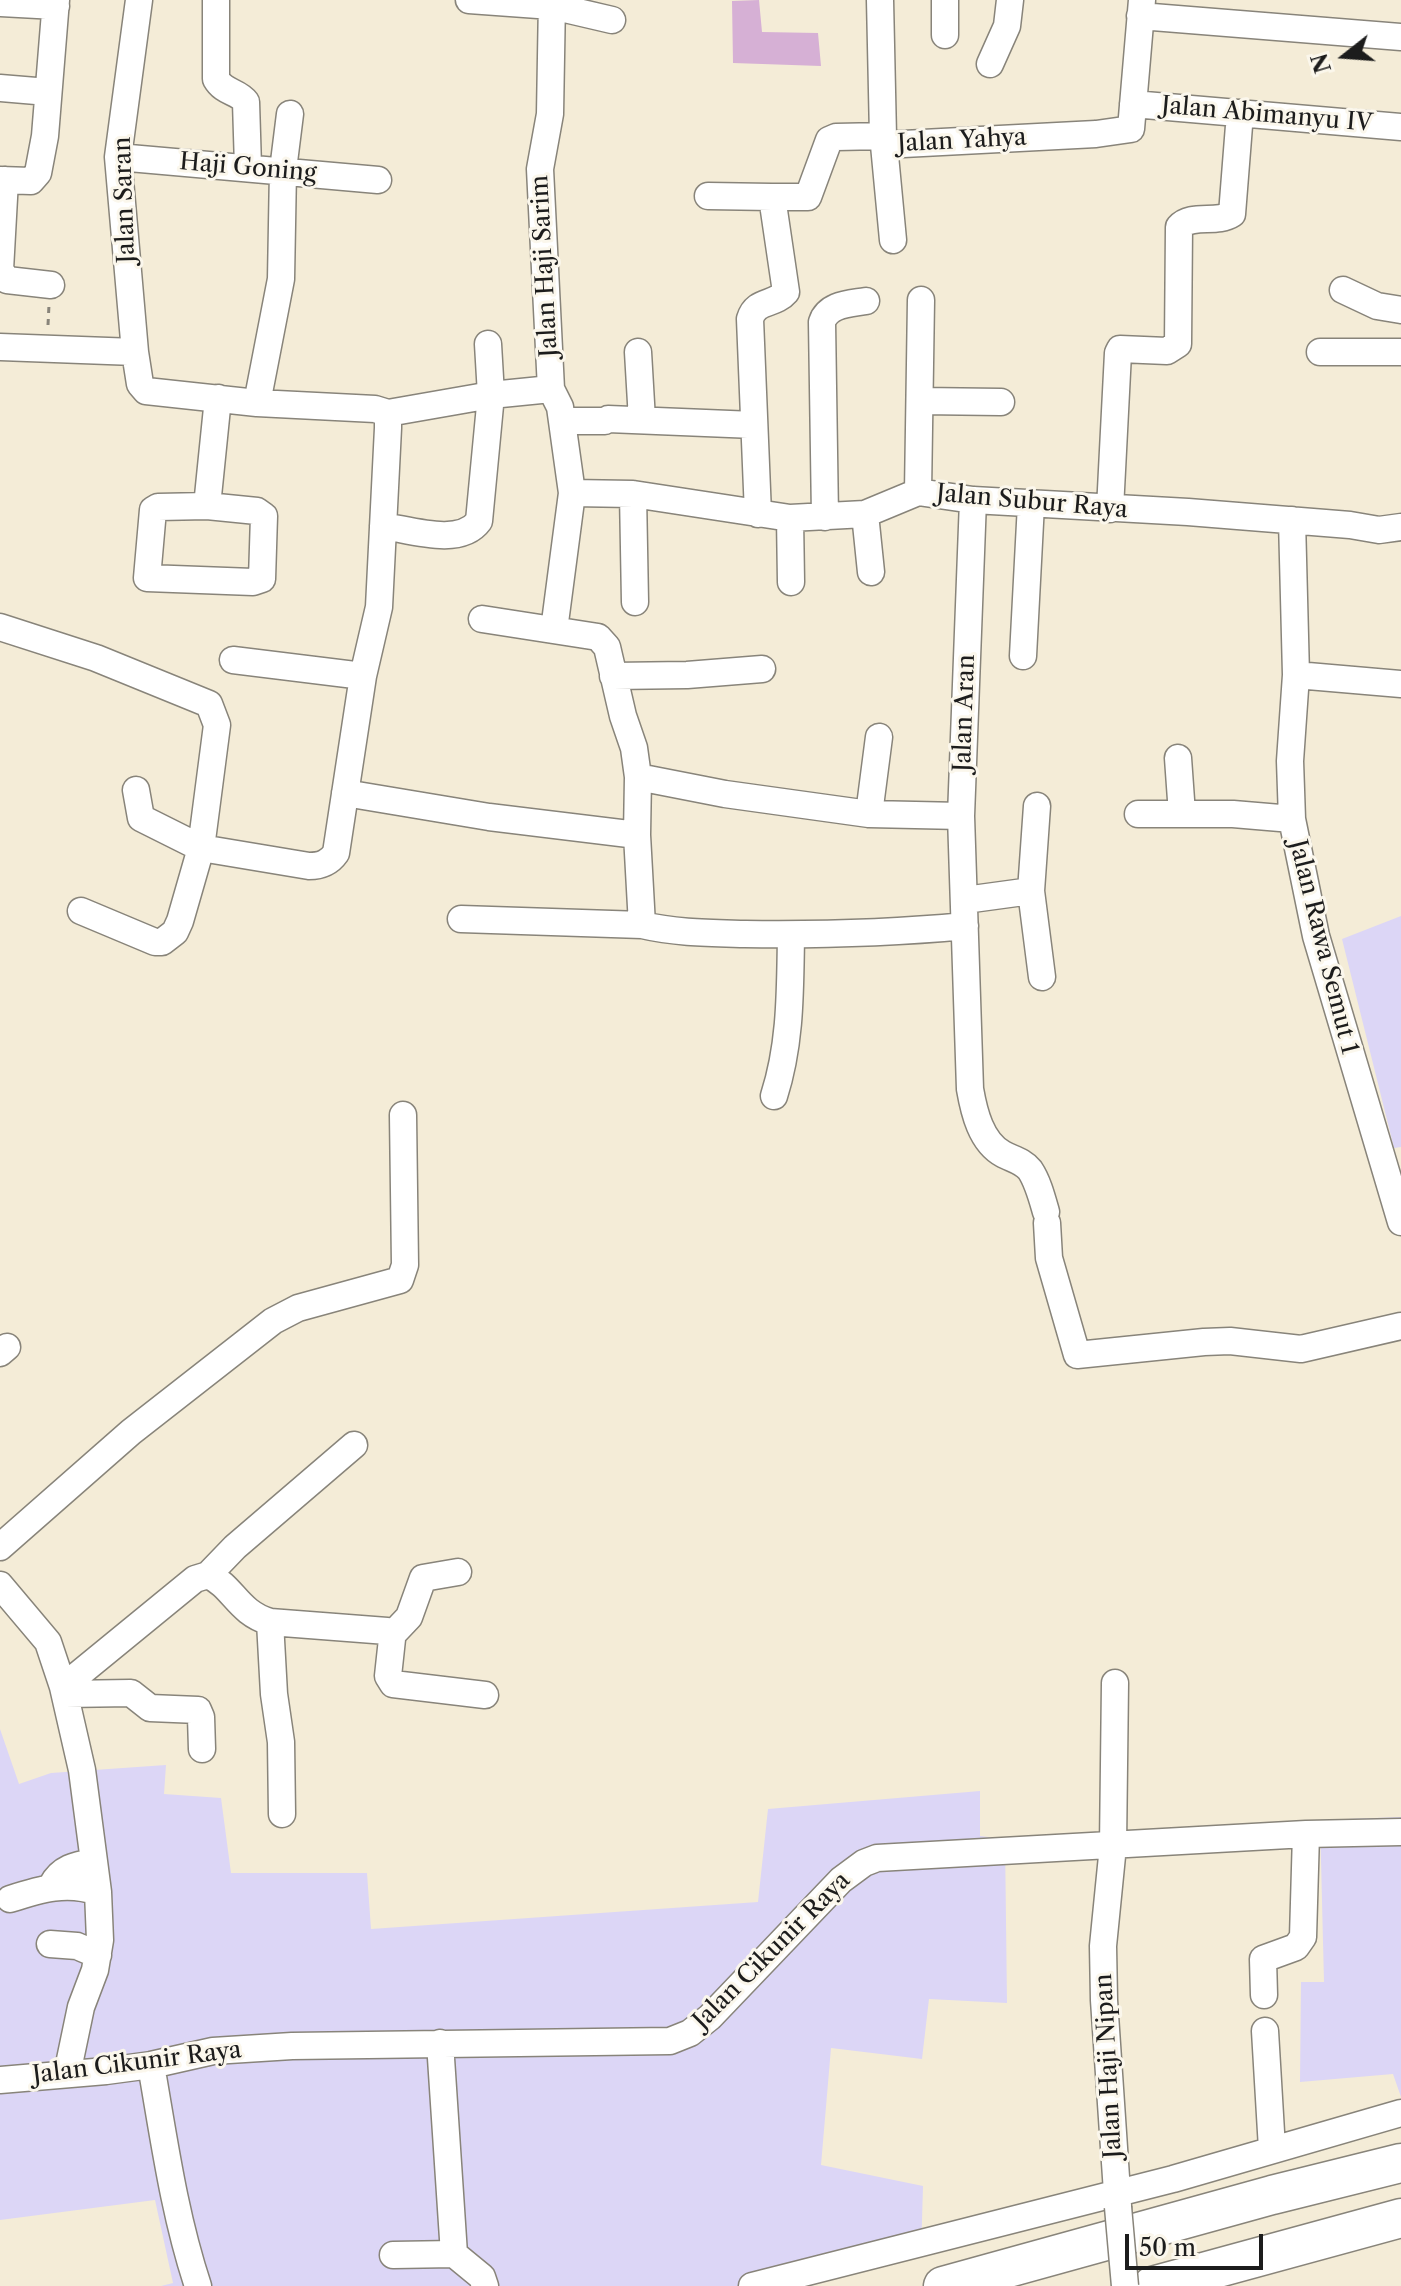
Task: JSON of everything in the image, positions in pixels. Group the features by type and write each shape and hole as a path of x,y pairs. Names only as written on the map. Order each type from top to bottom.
{"highway":[{"path":"943,2286 1401,2163"},
{"path":"1152,2286 1401,2218"}],"street":[{"name":"Jalan Saran","path":"139,0 118,157 140,384 144,390 218,398"},
{"path":"216,0 216,79 223,89 241,96 246,102 248,167"},
{"path":"469,0 552,3 612,20"},
{"path":"880,0 883,141 893,240"},
{"path":"945,0 945,35"},
{"path":"990,64 1007,26 1010,0"},
{"path":"0,3 54,4 38,173 34,180 11,180 0,270 7,280 51,285"},
{"name":"Jalan Haji Sarim","path":"552,3 550,114 540,169 551,389 560,407 572,493 554,630"},
{"path":"1133,104 1141,8 1401,37"},
{"path":"0,88 48,92"},
{"name":"Jalan Yahya","path":"772,197 808,197 829,140 836,137 883,141 1096,134 1131,129 1133,104"},
{"name":"Jalan Abimanyu IV","path":"1133,104 1401,127"},
{"path":"1110,509 1119,351 1167,351 1178,344 1179,227 1185,221 1226,218 1232,214 1240,113"},
{"path":"257,403 281,279 283,170 290,114"},
{"name":"Haji Goning","path":"118,157 378,180"},
{"path":"708,196 772,197 786,292 779,300 759,304 750,319 758,514"},
{"path":"1343,290 1377,306 1401,310"},
{"path":"918,492 921,300"},
{"path":"825,517 822,322 833,308 866,301"},
{"path":"383,526 433,534 462,534 473,530 479,521 491,395 488,344"},
{"path":"0,347 135,352"},
{"path":"638,352 642,420"},
{"path":"1320,352 1401,352"},
{"path":"207,506 218,398 375,409 388,413 491,395 551,389"},
{"path":"921,401 1001,402"},
{"path":"136,790 141,818 201,848 309,866 325,863 336,853 363,676 379,607 388,413"},
{"path":"562,421 642,420 754,425"},
{"name":"Jalan Subur Raya","path":"572,493 633,494 790,518 865,514 918,492 973,500 1292,520 1379,530 1401,527"},
{"path":"633,494 635,602"},
{"name":"Jalan Aran","path":"973,500 961,816 972,1101 987,1140 1001,1153 1023,1163 1029,1170 1046,1217 1049,1258 1077,1355 1230,1341 1301,1349 1401,1326"},
{"path":"1023,656 1031,504"},
{"path":"207,506 257,511 264,516 262,579 253,582 147,578 153,510 158,507 207,506"},
{"path":"865,514 871,572"},
{"path":"790,518 791,582"},
{"name":"Jalan Rawa Semut 1","path":"1292,520 1296,675 1290,761 1292,819 1319,949 1401,1222"},
{"path":"482,619 598,637 607,647 634,748 638,777 637,835 642,925"},
{"path":"0,627 96,658 211,705 217,725 201,848 175,932 167,939 155,942 81,911"},
{"path":"233,660 363,676"},
{"path":"613,676 687,675 762,669"},
{"path":"1296,675 1401,684"},
{"path":"869,814 879,737"},
{"path":"1178,758 1182,814"},
{"path":"638,777 725,794 869,814 961,816"},
{"path":"345,793 473,814 637,835"},
{"path":"1037,806 1031,891 1042,977"},
{"path":"1138,814 1233,814 1292,819"},
{"path":"461,919 642,925 666,931 696,933 791,936 864,934 965,913 1031,891"},
{"path":"774,1096 783,1068 788,1035 791,936"},
{"path":"0,1547 131,1432 273,1321 298,1308 400,1280 405,1265 403,1115"},
{"path":"64,1690 195,1579 208,1575 235,1547 354,1445"},
{"path":"458,1572 423,1578 409,1617 391,1636 388,1676 393,1684 485,1695"},
{"path":"208,1575 216,1579 243,1609 258,1618 270,1622 384,1631 391,1636"},
{"path":"0,1585 48,1642 64,1690 82,1770 98,1892 100,1940 81,2007 67,2074"},
{"path":"270,1622 274,1694 281,1742 282,1814"},
{"name":"Jalan Haji Nipan","path":"1115,1683 1113,1846 1103,1946 1104,2000 1125,2286"},
{"path":"64,1690 131,1693 150,1708 198,1710 202,1749"},
{"name":"Jalan Cikunir Raya","path":"0,2080 151,2065 229,2050 292,2046 670,2041 690,2033 710,2017 841,1880 864,1863 890,1856 1306,1834 1401,1832"},
{"path":"1264,1995 1263,1959 1296,1947 1303,1937 1306,1834"},
{"path":"52,1885 58,1874 74,1866 94,1862"},
{"path":"10,1899 52,1885 63,1889 80,1886 98,1892"},
{"path":"50,1944 77,1946 98,1955"},
{"path":"1265,2031 1272,2149"},
{"path":"440,2043 454,2254"},
{"path":"151,2065 173,2192 198,2286"},
{"path":"752,2286 1117,2200 1272,2149 1401,2113"},
{"path":"393,2255 454,2254 482,2277 485,2286"}],"path":[{"path":"46,348 51,285"}],"shaded area":[{"path":"1401,916 1401,1147 1394,1148 1342,939"},
{"path":"0,1729 19,1784 51,1773 166,1765 164,1794 221,1798 231,1873 367,1873 371,1929 758,1902 768,1809 980,1791 980,1836 1005,1839 1007,2003 929,1999 922,2059 831,2048 821,2165 923,2186 921,2255 810,2286 161,2286 173,2283 155,2200 0,2220"},
{"path":"1401,1817 1401,2097 1393,2074 1300,2082 1301,1982 1324,1982 1320,1820"}],"building":[{"path":"759,0 762,32 818,33 821,66 733,63 732,1"}]}
